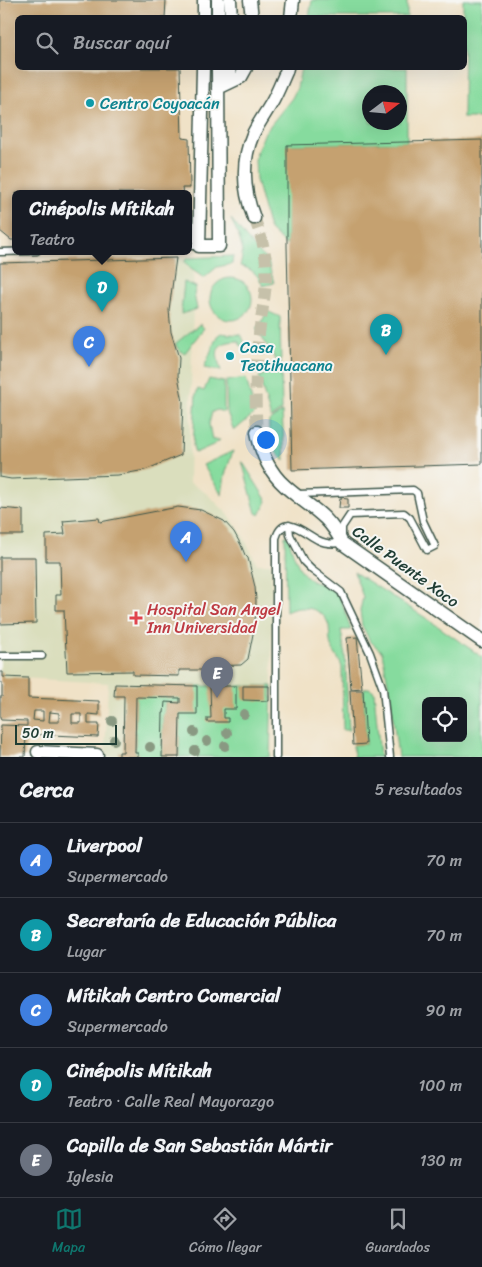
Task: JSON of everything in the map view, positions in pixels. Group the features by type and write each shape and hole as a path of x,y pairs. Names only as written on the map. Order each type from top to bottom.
{"street":[{"path":"204,15 205,0 218,0 218,15"},
{"path":"230,0 231,15"},
{"path":"250,0 252,15"},
{"path":"291,15 293,0"},
{"path":"203,70 194,246 219,246 222,86 218,70"},
{"path":"222,86 230,70"},
{"path":"222,86 241,77 245,70"},
{"path":"254,218 246,194 246,157 254,134 272,103 286,70"},
{"name":"Calle Puente Xoco","path":"257,432 263,455 275,477 294,494 322,514 334,528 342,543 482,641"},
{"path":"38,752 63,755 97,755"}],"lane":[{"path":"276,757 276,538 280,529 289,525 298,527 326,543 342,543 342,527 350,515 404,513 410,518 427,550 435,546 423,521 417,493 413,490 294,494"},
{"path":"289,525 290,536 304,562 341,592 370,653 382,689 390,757"},
{"path":"0,656 42,656"}],"shaded area":[{"path":"194,258 189,482 206,493 227,513 242,534 257,564 271,564 272,686 181,686 179,757 105,757 108,683 3,677 0,672 0,263"}],"green space":[{"path":"312,0 407,0 407,15 309,15"},
{"path":"463,0 482,0 482,140 481,118 463,118 463,70 467,70 467,15 463,15"},
{"path":"301,70 407,70 407,85 362,85 362,130 407,130 407,142 288,145 287,246 269,229 256,180 255,160 265,132 292,98 297,88"},
{"path":"231,219 268,262 274,283 263,286 254,273 248,268 240,266 242,247"},
{"path":"233,256 232,264 217,267 204,278 185,262 186,258"},
{"path":"235,278 243,281 249,287 252,299 249,311 243,317 227,320 219,317 213,311 210,295 213,287 219,281"},
{"path":"184,282 196,287 194,294 197,309 181,314"},
{"path":"267,311 280,317 282,410 271,418 259,377 276,369 278,363 256,328 261,324"},
{"path":"200,324 204,328 184,354 176,346 176,343"},
{"path":"221,333 241,335 247,355 238,341 224,343 220,346 217,353 221,371 204,368 217,336"},
{"path":"246,378 255,413 234,431 227,412 226,381"},
{"path":"209,379 224,382 224,412 217,410 212,412 209,424 212,440 220,440 195,453 193,446 196,394 198,389 204,391"},
{"path":"282,412 285,461 274,448 270,438 269,427 269,421"},
{"path":"233,451 225,475 222,495 203,465"},
{"path":"242,461 267,501 260,515 256,513"},
{"path":"285,536 288,536 296,562 308,579 335,590 340,598 351,630 341,630 345,654 349,730 343,730 342,667 331,646 329,626 326,620 317,611 311,609 298,608 286,612"},
{"path":"354,572 429,620 482,657 482,757 398,757 390,694 382,652 370,641 362,626 360,611 363,597"},
{"path":"181,686 272,686 270,757 179,757 180,703 165,702 162,757 138,757 138,753 135,753 136,697"},
{"path":"366,688 374,691 380,757 354,757 353,745 366,744 363,690"}],"building":[{"name":"Centro Coyoacán","path":"0,0 166,0 165,15 15,15 15,70 180,70 182,138 189,139 190,188 182,188 182,190 12,190 12,240 0,231"},
{"path":"482,140 482,464 292,470 287,246 287,145"},
{"path":"176,258 169,310 171,332 179,358 178,376 183,402 181,455 145,470 118,475 11,479 0,477 0,263"},
{"path":"340,498 348,499 348,508 339,508"},
{"name":"Hospital San Angel Inn Universidad","path":"178,507 201,510 224,521 234,532 248,558 255,587 256,601 255,624 248,659 241,665 209,666 210,670 179,670 179,676 133,675 133,671 67,672 64,610 56,610 56,595 61,595 60,561 46,561 46,535 65,534 63,521 99,518 100,522"},
{"path":"0,508 23,510 23,535 0,535"},
{"path":"0,557 35,557 36,623 0,624"},
{"path":"357,637 362,688 351,689 347,638"},
{"path":"0,672 3,672 3,677 28,678 28,698 99,701 99,715 88,714 88,724 99,724 98,737 26,734 25,757 0,757 1,725 27,726 27,721 1,720 0,697 2,697 2,683 0,683","holes":["34,711 43,711 43,721 33,720","50,712 59,713 59,722 49,722","72,714 81,714 81,723 72,723"]},
{"path":"115,684 197,686 197,714 180,714 179,757 162,757 165,702 180,703 180,698 136,697 135,753 138,753 138,757 119,757 119,752 123,752 124,696 114,696"},
{"path":"210,686 236,686 236,709 224,709 224,718 228,718 228,722 207,722 207,718 211,718"},
{"path":"243,686 269,686 269,701 243,700"},
{"path":"350,690 363,690 366,744 353,745"}],"tunnel":[{"path":"254,218 265,252 266,267 265,295 256,365 257,432"}],"place":[{"name":"Centro Coyoacán","path":"90,103"},
{"name":"Cinépolis Mítikah","path":"102,312"},
{"name":"Secretaría de Educación Pública","path":"386,355"},
{"name":"Casa Teotihuacana","path":"230,356"},
{"name":"Mítikah Centro Comercial","path":"89,367"},
{"name":"Liverpool","path":"186,562"},
{"name":"Hospital San Angel Inn Universidad","path":"136,618"},
{"name":"Capilla de San Sebastián Mártir","path":"217,698"}]}
